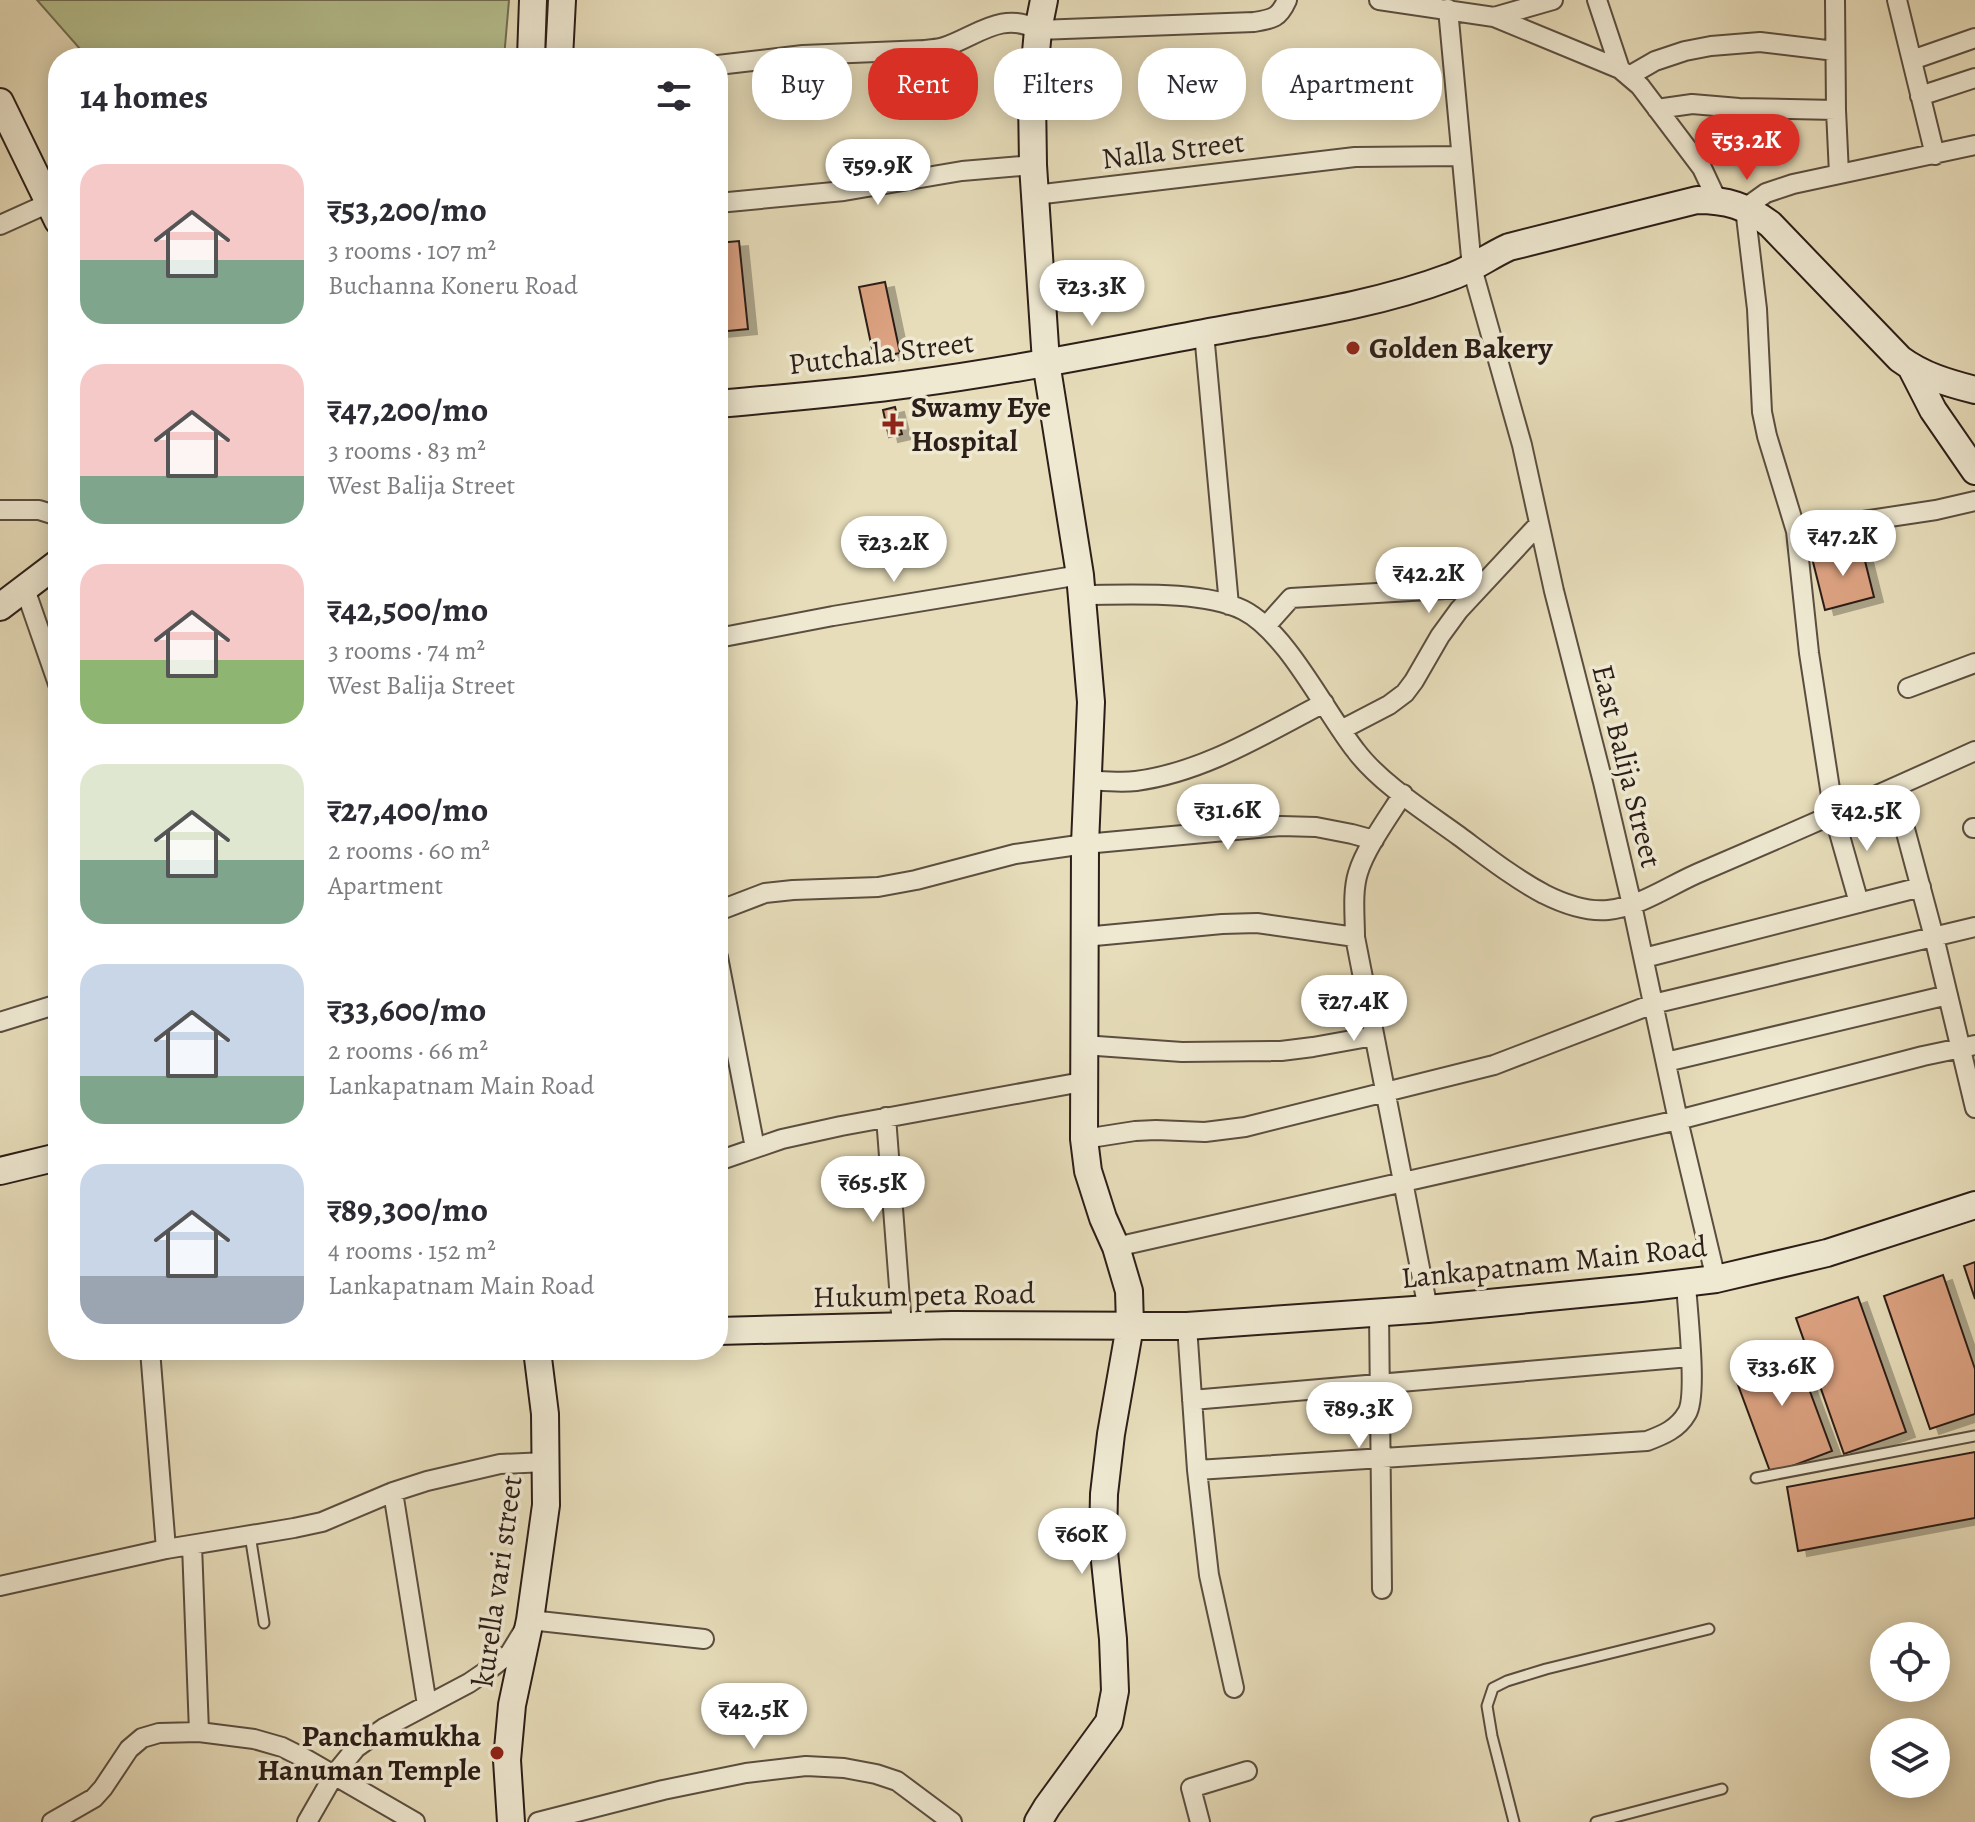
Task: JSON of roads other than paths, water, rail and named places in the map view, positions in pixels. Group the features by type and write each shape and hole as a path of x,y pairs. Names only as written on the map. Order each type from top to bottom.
{"street":[{"path":"531,48 533,0"},
{"path":"560,48 562,0"},
{"path":"1038,1822 1109,1722 1115,1691 1103,1542 1104,1494 1130,1326 1129,1291 1092,1183 1084,1139 1085,844 1091,702 1080,585 1046,362 1033,165 1032,97 1044,0"},
{"path":"728,64 803,55 925,50 944,47 998,24 1017,22 1038,30 1254,22 1276,17 1287,0"},
{"path":"1379,0 1494,17 1625,73 1685,51 1711,46 1760,42 1835,51"},
{"path":"1494,17 1553,0"},
{"path":"1597,0 1625,73 1702,168 1717,200 1745,208 1770,224 1900,359 1943,382 1975,390"},
{"path":"1835,0 1839,174"},
{"path":"1897,0 1935,155"},
{"name":"East Balija Street","path":"1448,9 1472,268 1522,445 1632,905 1716,1279"},
{"path":"1912,60 1975,38"},
{"path":"1920,96 1975,78"},
{"path":"0,102 48,200"},
{"path":"1657,109 1692,104 1836,110"},
{"path":"1745,208 1766,193 1793,184 1975,145"},
{"name":"Nalla Street","path":"1035,195 1355,157 1461,156"},
{"path":"728,202 844,191 962,171 1033,165"},
{"name":"Putchala Street","path":"728,403 910,385 1358,304 1416,289 1472,268 1509,247 1674,205 1717,200"},
{"path":"1745,208 1757,309 1762,412 1796,531 1809,653 1834,815 1859,903"},
{"path":"0,225 48,213"},
{"path":"1204,333 1229,605"},
{"path":"1911,367 1933,410 1975,471"},
{"path":"1796,531 1936,510 1975,501"},
{"path":"0,510 48,513"},
{"path":"1341,730 1405,693 1459,610 1539,524"},
{"path":"0,607 48,571"},
{"path":"728,636 833,616 1080,585 1212,600 1229,605 1266,626 1294,660 1356,752 1376,773 1515,877 1546,895 1588,909 1608,910 1632,905 1691,875 1975,751"},
{"path":"1266,626 1291,598 1480,587"},
{"path":"25,589 48,655"},
{"path":"1908,688 1975,663"},
{"path":"1087,780 1133,782 1191,768 1324,703"},
{"path":"1894,788 1948,995 1967,1046 1975,1108"},
{"path":"1403,794 1357,873 1355,937 1428,1309"},
{"path":"728,907 765,893 878,887 1015,854 1085,844 1281,826 1316,827 1374,840"},
{"path":"1644,958 1921,887"},
{"path":"1084,937 1257,923 1355,937"},
{"path":"1084,1139 1145,1130 1226,1131 1494,1065 1653,1004 1975,927"},
{"path":"1666,1062 1948,995"},
{"path":"0,1022 48,1007"},
{"path":"728,1009 755,1148"},
{"path":"1083,1045 1182,1052 1281,1051 1374,1036"},
{"path":"1116,1247 1678,1120 1967,1046"},
{"path":"728,1157 782,1139 1082,1082"},
{"path":"886,1117 902,1326"},
{"path":"0,1171 48,1159"},
{"name":"Lankapatnam Main Road","path":"1130,1326 1187,1326 1428,1309 1716,1279 1827,1253 1975,1205"},
{"path":"1197,1470 1647,1441 1666,1434 1680,1424 1689,1410 1693,1392 1686,1283"},
{"path":"1379,1312 1382,1589"},
{"name":"Hukum peta Road","path":"728,1331 902,1326 1130,1326"},
{"path":"1187,1326 1197,1470 1209,1575 1234,1688"},
{"path":"1192,1400 1690,1357"},
{"path":"151,1360 166,1549"},
{"name":"kurella vari street","path":"511,1822 507,1760 512,1705 530,1620 546,1505 545,1414 538,1360"},
{"path":"0,1586 166,1549 322,1522 427,1481 500,1464 546,1462"},
{"path":"393,1492 427,1705"},
{"path":"192,1545 199,1732"},
{"path":"307,1822 334,1775 356,1748 384,1728 469,1683 510,1653 530,1620 704,1639"},
{"path":"52,1822 94,1798 129,1749 142,1738 159,1733 199,1732 254,1739 282,1747 415,1822"},
{"path":"538,1822 663,1790 746,1773 806,1766 844,1768 897,1781 952,1822"},
{"path":"1200,1822 1191,1788 1247,1771"}],"lane":[{"path":"1756,1478 1975,1436"},
{"path":"250,1535 264,1623"},
{"path":"1514,1822 1487,1706 1493,1688 1546,1669 1709,1629"},
{"path":"1596,1822 1722,1789"}],"place":[{"name":"Golden Bakery","path":"1353,348"},
{"name":"Swamy Eye Hospital","path":"893,424"},
{"name":"Panchamukha Hanuman Temple","path":"497,1753"}]}
